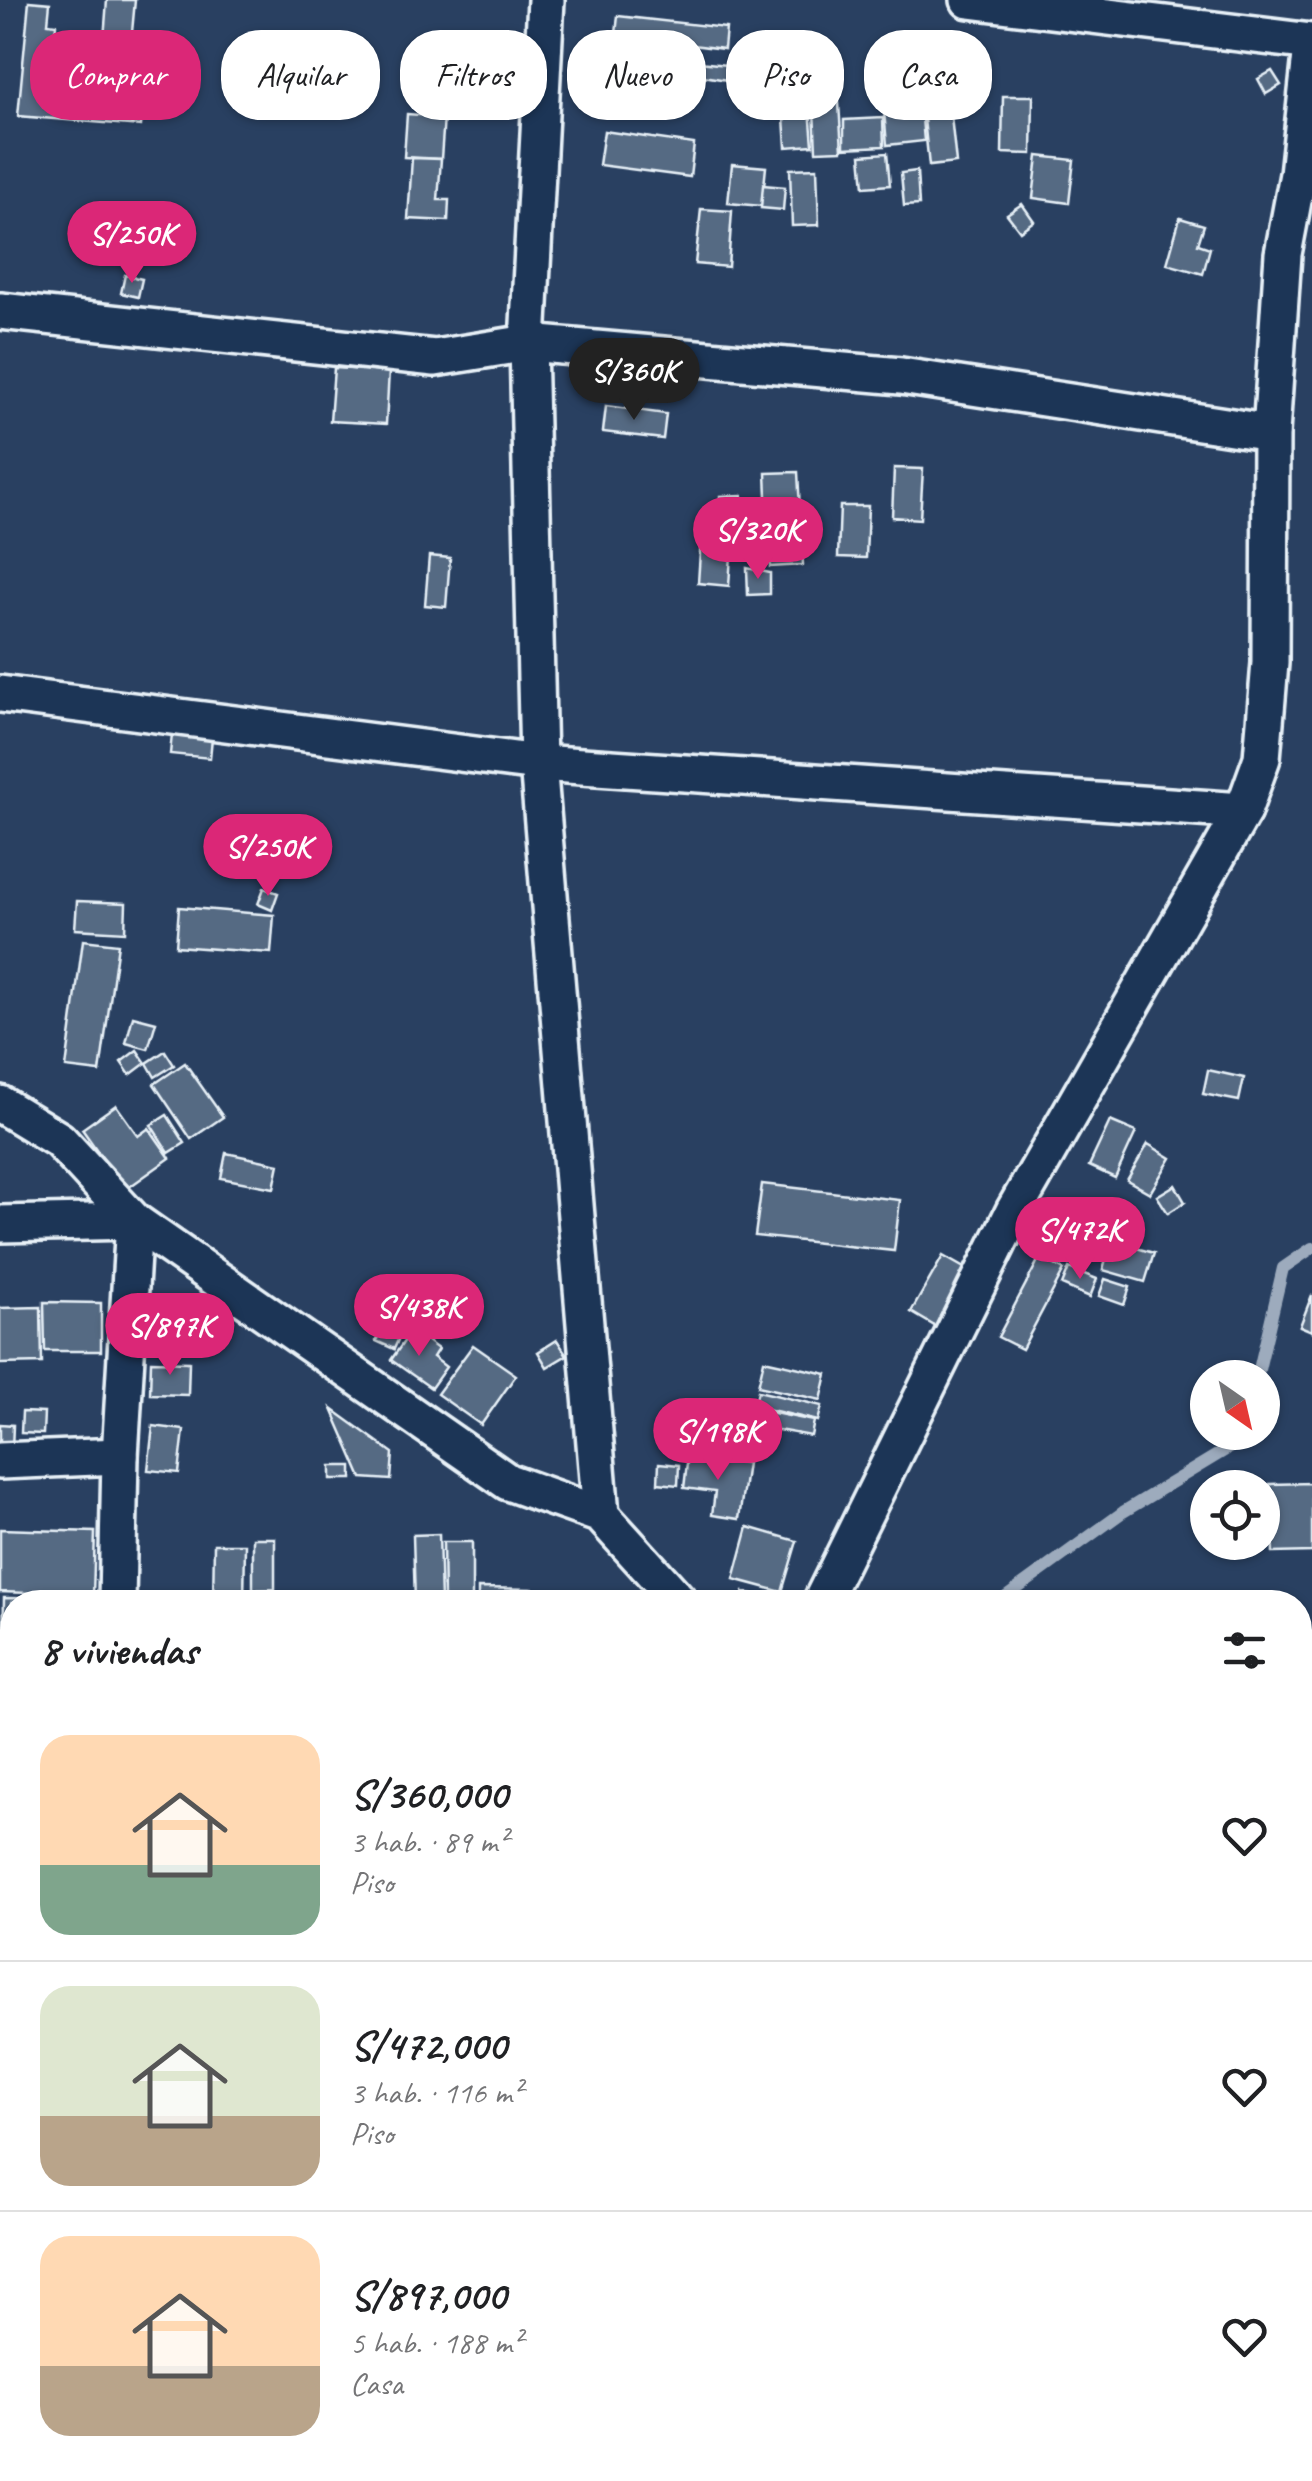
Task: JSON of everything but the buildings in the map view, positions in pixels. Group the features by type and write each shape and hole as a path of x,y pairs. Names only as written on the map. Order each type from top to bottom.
{"street":[{"path":"546,0 528,343 538,762 601,1515"},
{"path":"827,1590 1014,1211 1243,811 1262,758 1269,680 1271,432 1283,254 1298,174 1312,44 969,0"},
{"path":"0,311 435,358 528,343 901,376 1271,432"},
{"path":"0,694 538,762 1243,811"},
{"path":"0,1104 59,1140 134,1221 508,1482 601,1515 669,1590"},
{"path":"0,1224 134,1221"},
{"path":"117,1590 120,1456 134,1221"},
{"path":"0,1461 120,1456"},
{"path":"0,1706 0,1750"}],"waterway":[{"path":"1261,1360 1283,1268 1312,1248"},
{"path":"1016,1590 1123,1512 1225,1450"}]}
